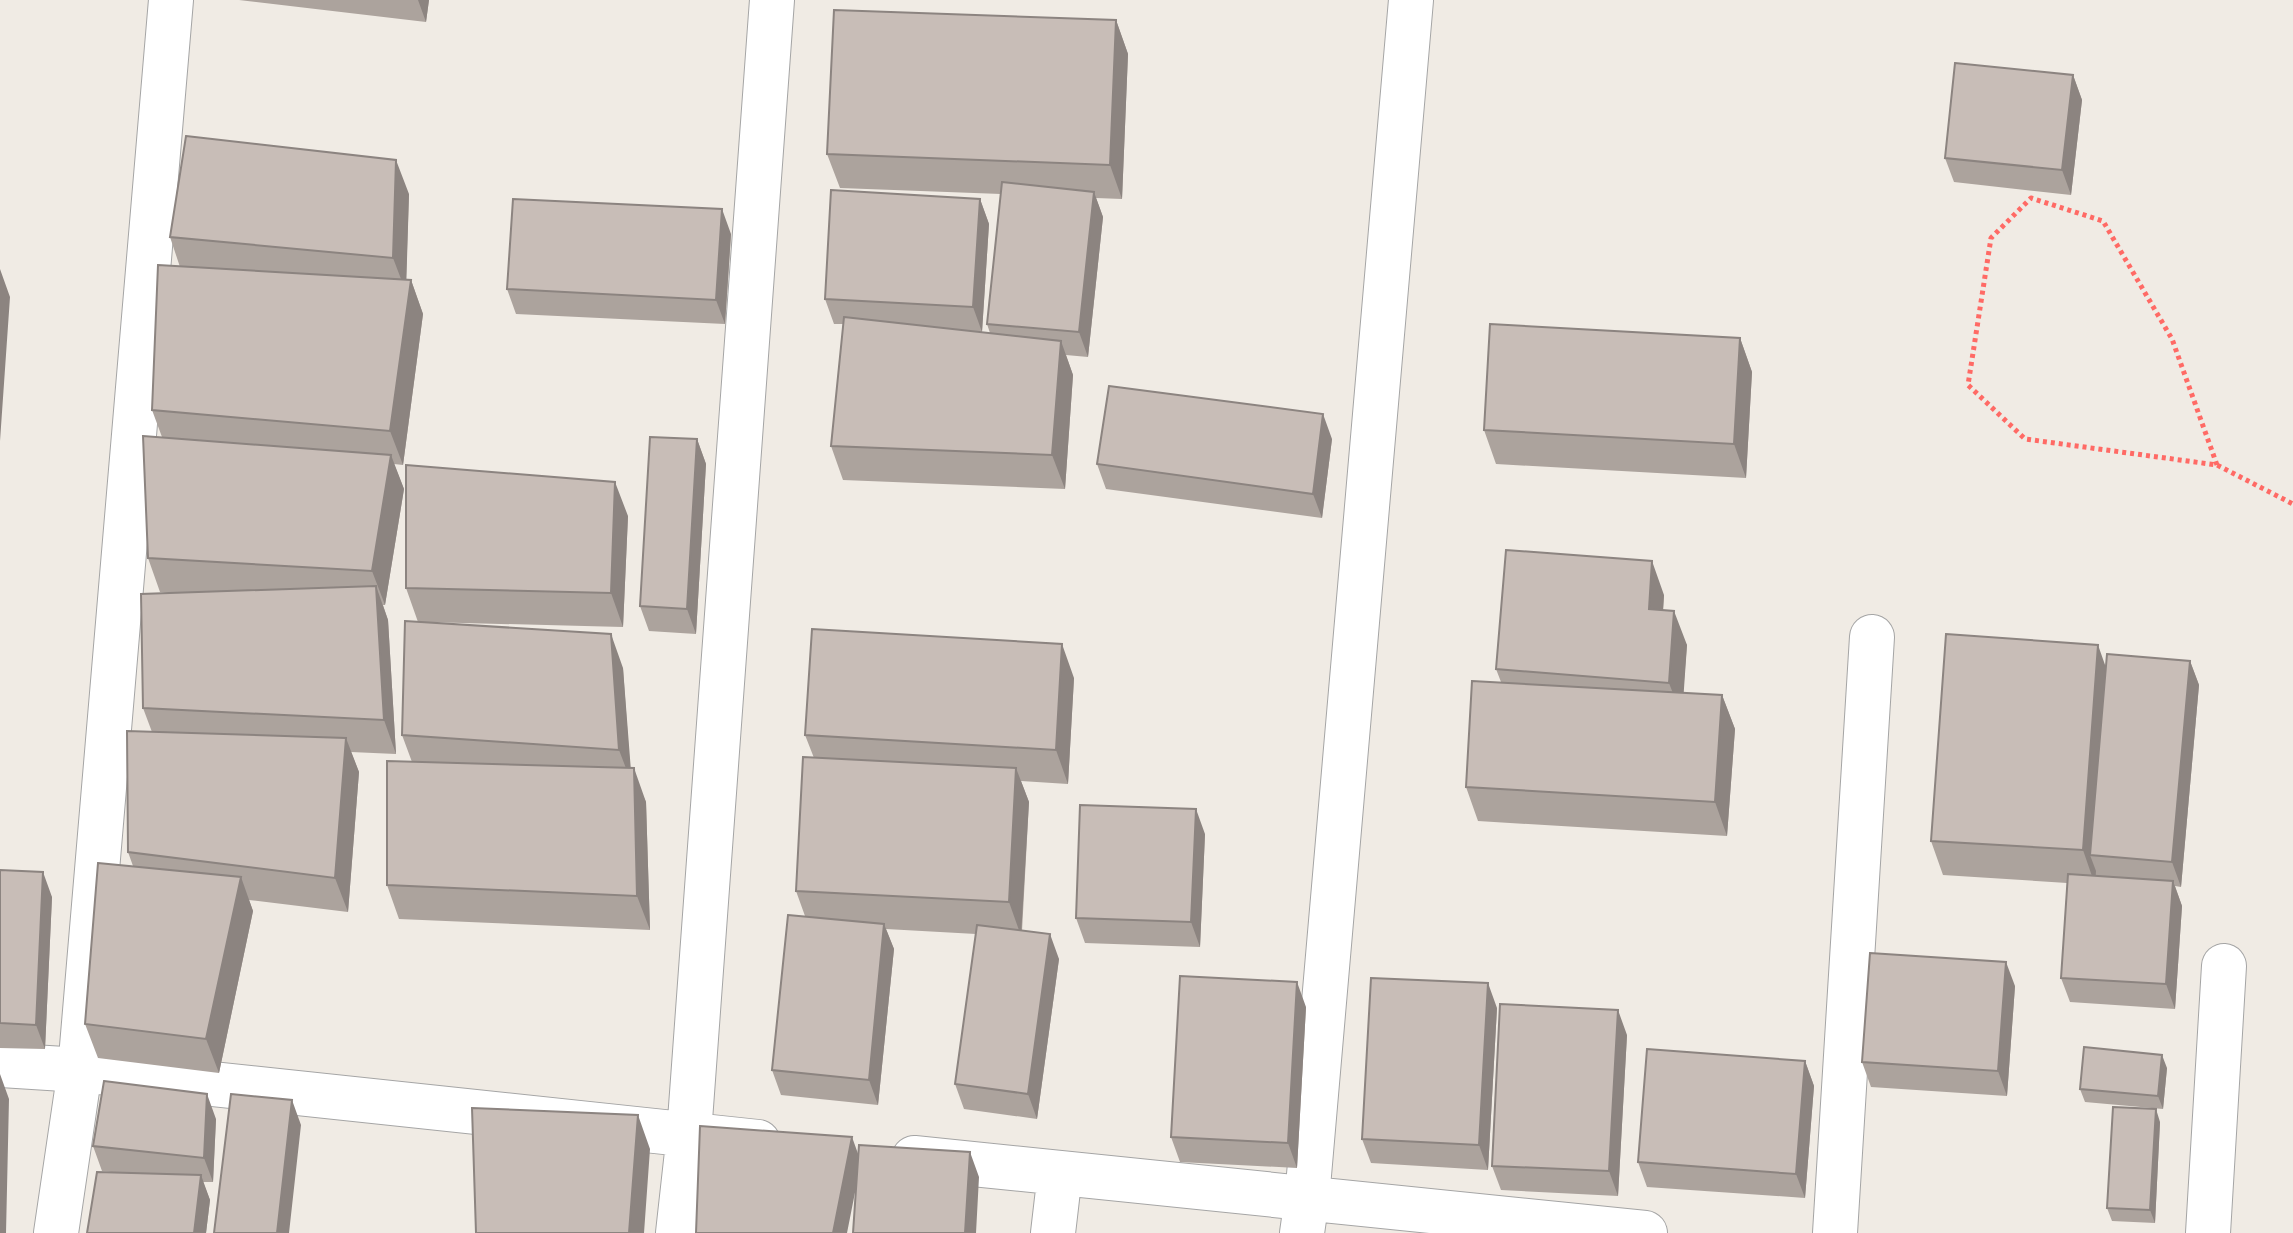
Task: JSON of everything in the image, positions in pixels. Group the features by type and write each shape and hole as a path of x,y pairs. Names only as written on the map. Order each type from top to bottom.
{"street":[{"path":"56,1233 80,1070 171,0"},
{"path":"678,1233 689,1134 772,0"},
{"path":"1304,1215 1411,0"},
{"path":"1835,1233 1872,637"},
{"path":"2208,1233 2224,966"},
{"path":"0,1065 80,1070 797,1146"},
{"path":"875,1154 1060,1173 1304,1215 1645,1233"},
{"path":"1053,1233 1060,1173"}],"path":[{"path":"2217,465 2172,339 2103,221 2031,198 1991,238 1968,385 2025,439 2217,465 2293,504"}],"building":[{"path":"834,10 1116,20 1110,165 827,154"},
{"path":"1955,63 2073,75 2062,170 1945,158"},
{"path":"186,136 396,160 393,258 170,237"},
{"path":"1002,182 1094,192 1079,332 987,324"},
{"path":"831,190 980,199 973,307 825,299"},
{"path":"513,199 722,209 716,300 507,289"},
{"path":"158,265 411,280 390,431 152,410"},
{"path":"844,317 1061,341 1052,455 831,446"},
{"path":"1490,324 1740,338 1734,444 1484,430"},
{"path":"1109,386 1323,414 1313,494 1097,464"},
{"path":"143,436 391,455 372,571 148,558"},
{"path":"650,437 697,439 687,609 640,606"},
{"path":"406,465 615,482 611,593 406,588"},
{"path":"1506,550 1652,561 1649,609 1674,611 1669,683 1496,669"},
{"path":"376,586 384,720 143,708 141,594"},
{"path":"405,621 611,634 619,750 402,735"},
{"path":"812,629 1062,644 1056,750 805,735"},
{"path":"1946,634 2098,645 2083,850 1931,841"},
{"path":"2107,654 2190,661 2172,862 2090,855"},
{"path":"1472,681 1722,695 1715,802 1466,787"},
{"path":"127,731 346,738 335,878 128,852"},
{"path":"803,757 1016,768 1009,902 796,891"},
{"path":"387,761 634,768 637,896 387,885"},
{"path":"1080,805 1196,809 1191,922 1076,918"},
{"path":"98,863 241,877 206,1039 85,1024"},
{"path":"0,870 43,872 36,1025 0,1023"},
{"path":"2068,874 2173,881 2166,984 2061,978"},
{"path":"788,915 884,924 869,1080 772,1070"},
{"path":"977,925 1050,934 1028,1094 955,1084"},
{"path":"1870,953 2006,962 1998,1071 1862,1062"},
{"path":"1180,976 1297,982 1288,1143 1171,1137"},
{"path":"1371,978 1488,983 1479,1145 1362,1139"},
{"path":"1500,1004 1618,1010 1609,1171 1492,1166"},
{"path":"2084,1047 2162,1055 2158,1096 2080,1089"},
{"path":"1647,1049 1805,1061 1796,1174 1638,1162"},
{"path":"104,1081 207,1094 204,1158 93,1146"},
{"path":"231,1094 292,1100 277,1233 214,1233"},
{"path":"2113,1107 2156,1109 2150,1210 2107,1208"},
{"path":"472,1108 638,1115 629,1233 476,1233"},
{"path":"700,1126 852,1137 833,1233 696,1233"},
{"path":"859,1145 970,1152 965,1233 853,1233"},
{"path":"97,1172 201,1175 194,1233 87,1233"}]}
